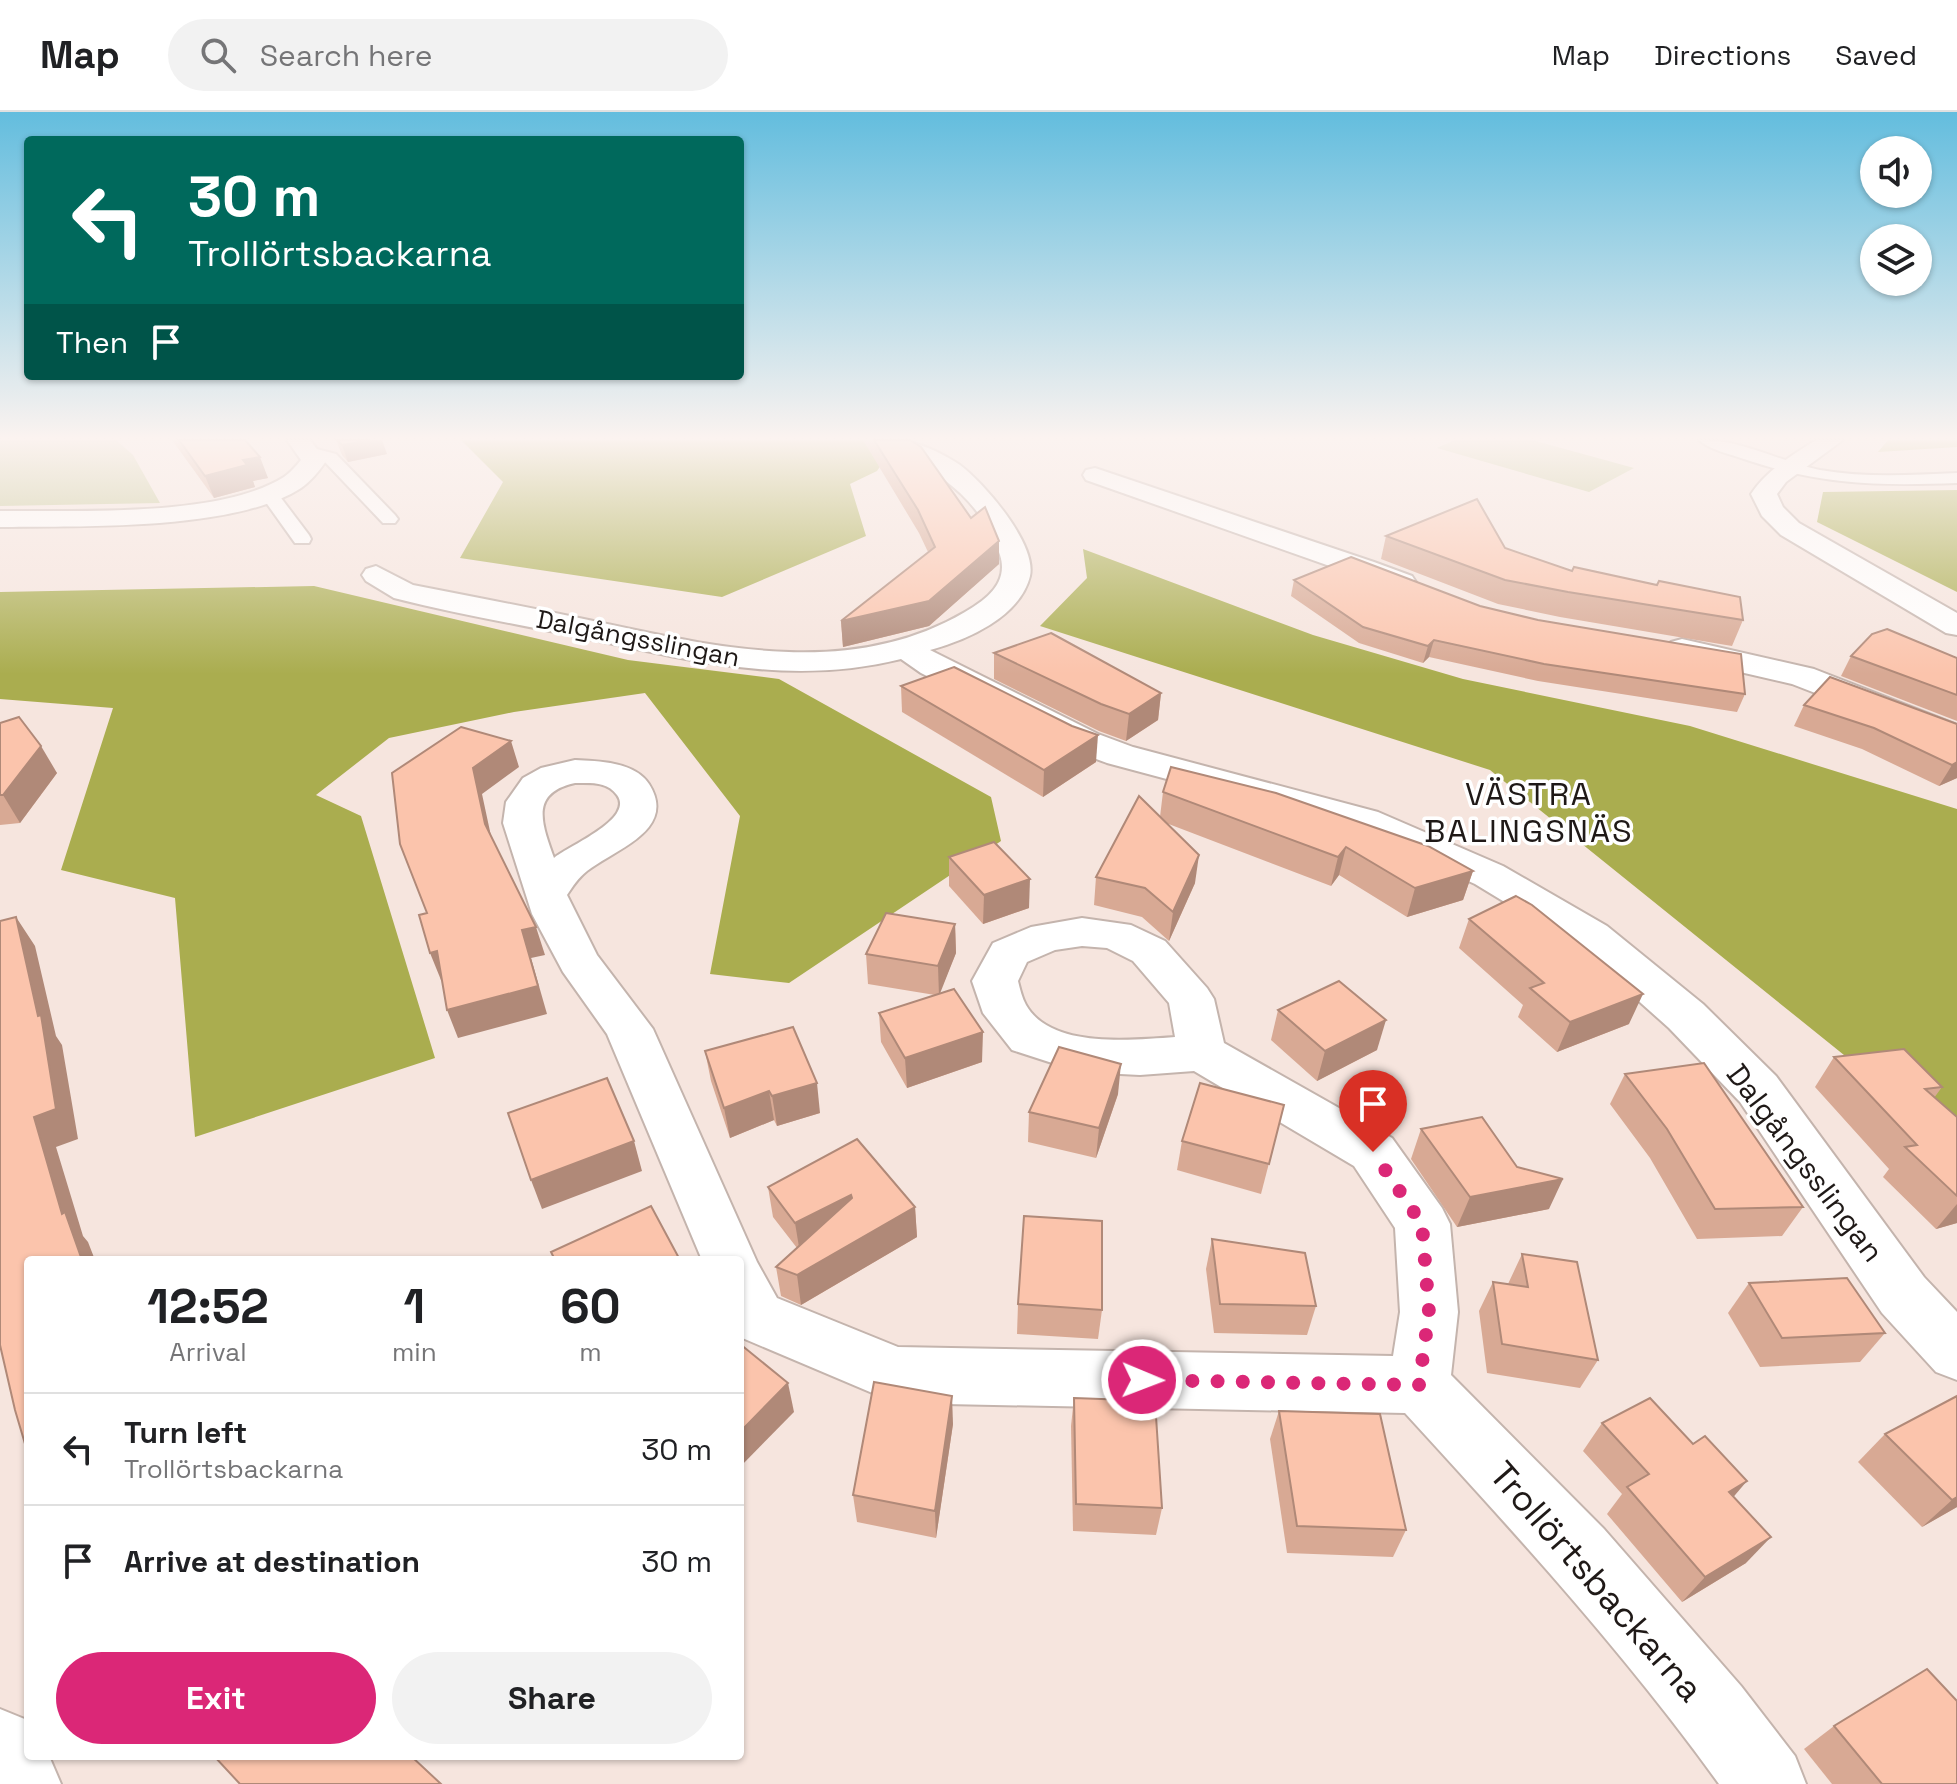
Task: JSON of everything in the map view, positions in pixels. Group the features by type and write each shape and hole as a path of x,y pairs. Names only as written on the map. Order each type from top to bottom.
{"street":[{"path":"0,519 23,518"},
{"name":"Dalgångsslingan","path":"376,575 404,592 722,658 780,662 865,657 907,649 967,626 1001,602 1013,584 1017,563 992,518"},
{"path":"1213,518 1346,559 1428,592"},
{"path":"1778,518 1876,581 1957,626"},
{"path":"1647,643 1717,654 1802,676 1957,737"},
{"name":"Dalgångsslingan","path":"907,649 932,666 1085,742 1120,755 1364,820 1489,875 1592,936 1686,1016 1758,1089 1903,1295 1957,1353"},
{"path":"547,894 553,914 579,962 629,1029 728,1256"},
{"path":"744,1290 756,1316 896,1375 1419,1385 1429,1312 1422,1224 1373,1152 1202,1053"},
{"name":"Trollörtsbackarna","path":"1419,1385 1580,1553 1714,1713 1767,1784"},
{"path":"0,1747 22,1784"}],"lane":[{"path":"287,518 302,539"}],"shaded area":[{"path":"483,518 860,518 866,536 722,597 460,558"},
{"path":"1818,518 1957,518 1957,592 1817,522"},
{"path":"1083,549 1313,635 1463,679 1690,726 1957,809 1957,1146 1490,770 1040,626 1087,578"},
{"path":"314,586 628,660 779,679 991,797 1001,841 789,983 710,974 740,816 645,693 514,712 389,738 316,795 361,816 435,1058 195,1137 175,898 61,870 113,708 0,699 0,592"}],"building":[{"path":"922,518 990,518 999,541 929,601 841,621 935,547"},
{"path":"1430,518 1488,518 1505,548 1572,571 1574,567 1657,585 1659,581 1740,597 1743,620 1505,580 1386,536"},
{"path":"1351,557 1480,606 1538,620 1741,654 1745,694 1544,664 1434,640 1428,646 1363,627 1294,580"},
{"path":"1887,629 1957,658 1957,695 1851,656 1872,634"},
{"path":"1051,633 1161,693 1129,714 1101,704 994,653"},
{"path":"954,667 1072,726 1098,735 1044,770 901,686"},
{"path":"1830,677 1957,724 1957,762 1952,765 1874,728 1804,705"},
{"path":"19,717 41,746 0,795 0,723"},
{"path":"461,727 511,741 473,768 485,824 536,927 522,930 538,986 447,1010 437,951 430,953 419,915 427,913 400,844 392,773"},
{"path":"1171,767 1276,793 1428,846 1473,871 1415,888 1346,847 1338,857 1163,792"},
{"path":"1139,796 1199,855 1173,912 1145,888 1096,877"},
{"path":"994,842 1030,879 984,895 949,857"},
{"path":"1516,896 1532,905 1643,994 1570,1022 1530,988 1544,983 1469,919"},
{"path":"886,913 955,924 938,966 866,954"},
{"path":"16,917 38,1016 41,1015 56,1109 34,1117 62,1214 65,1212 81,1256 24,1256 24,1440 0,1345 0,921"},
{"path":"1339,981 1386,1020 1325,1051 1278,1010"},
{"path":"954,989 983,1032 905,1058 879,1013"},
{"path":"793,1027 817,1083 772,1096 769,1091 724,1108 705,1051"},
{"path":"1059,1047 1121,1064 1099,1128 1029,1112"},
{"path":"1904,1049 1942,1087 1925,1089 1957,1117 1957,1196 1905,1147 1917,1145 1834,1057"},
{"path":"1704,1063 1803,1207 1715,1209 1667,1129 1625,1074"},
{"path":"607,1078 634,1141 531,1180 508,1113"},
{"path":"1200,1083 1284,1105 1269,1164 1182,1141"},
{"path":"1482,1117 1517,1167 1563,1179 1470,1197 1421,1129"},
{"path":"857,1139 915,1207 797,1275 776,1267 852,1198 851,1195 795,1223 768,1187"},
{"path":"651,1206 678,1256 553,1256 551,1252"},
{"path":"1024,1216 1102,1221 1102,1310 1018,1304"},
{"path":"1212,1239 1305,1253 1316,1306 1220,1304"},
{"path":"1522,1254 1577,1262 1598,1360 1502,1344 1493,1282 1528,1287"},
{"path":"1847,1278 1885,1333 1782,1338 1749,1283"},
{"path":"744,1347 788,1383 744,1428"},
{"path":"874,1382 952,1396 935,1511 853,1495"},
{"path":"1957,1396 1957,1497 1952,1500 1885,1434"},
{"path":"1074,1398 1155,1401 1162,1508 1076,1504"},
{"path":"1650,1398 1693,1444 1705,1436 1747,1481 1729,1492 1771,1537 1705,1577 1627,1487 1649,1474 1602,1423"},
{"path":"1279,1411 1380,1414 1406,1530 1297,1526"},
{"path":"1927,1669 1957,1701 1957,1784 1882,1784 1834,1726"},
{"path":"218,1760 415,1760 441,1784 240,1784"}],"district":[{"name":"VÄSTRA BALINGSNÄS","path":"1529,812"}],"route":[{"path":"1142,1380 1419,1385 1429,1312 1422,1224 1373,1152"}]}
